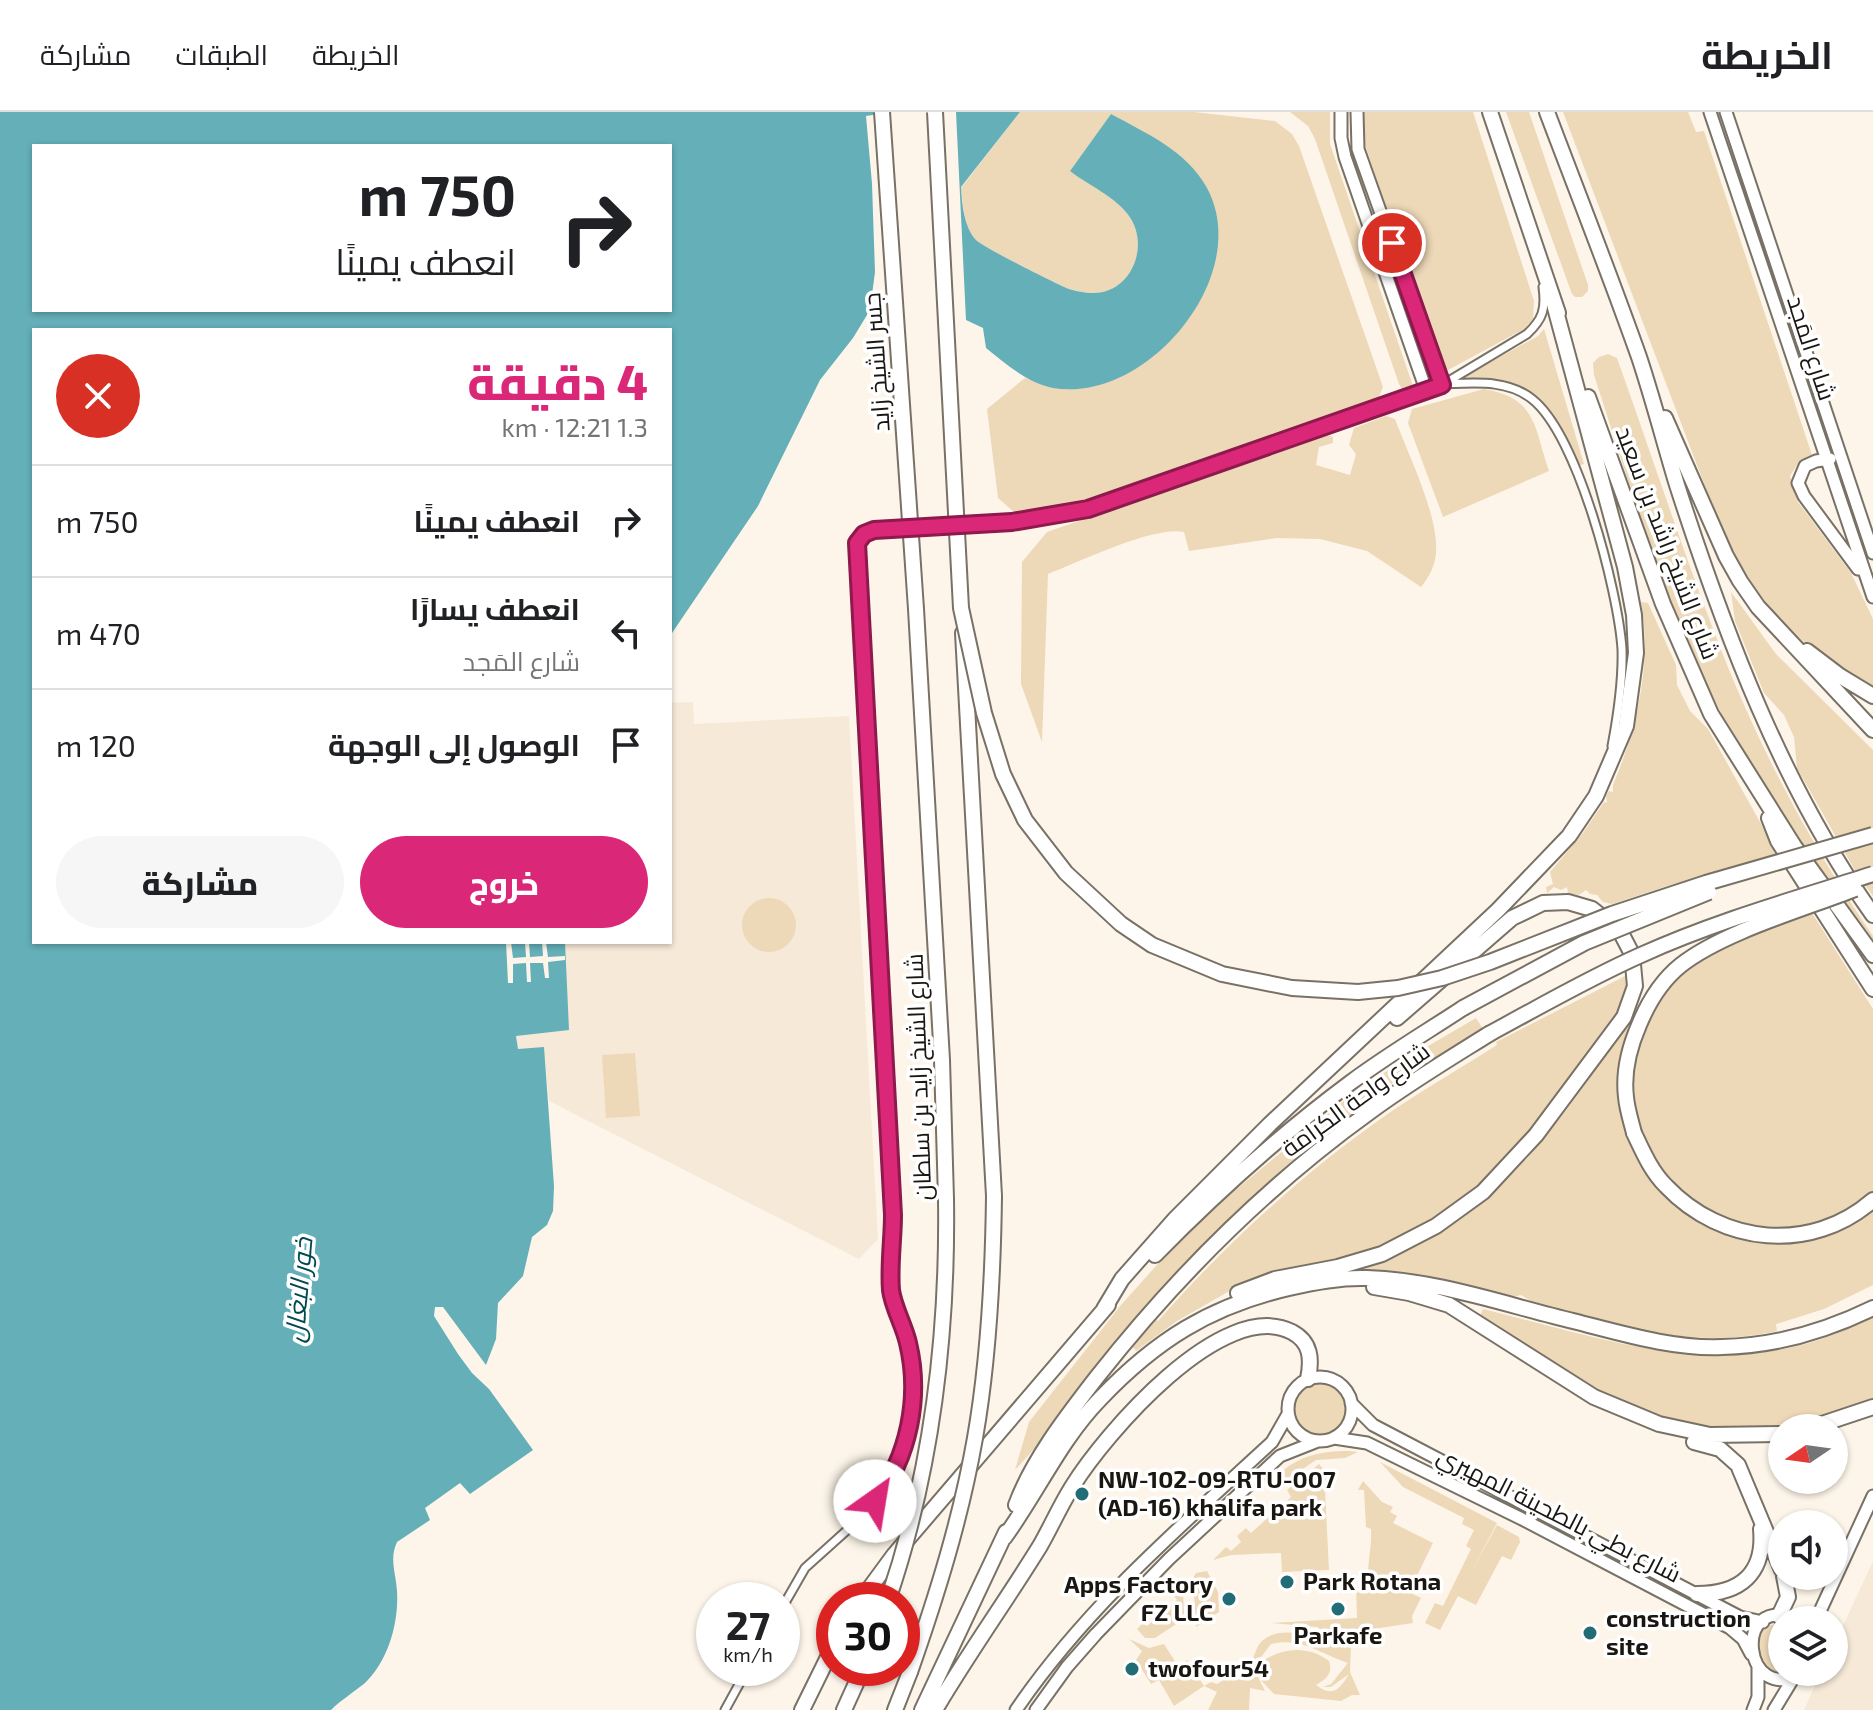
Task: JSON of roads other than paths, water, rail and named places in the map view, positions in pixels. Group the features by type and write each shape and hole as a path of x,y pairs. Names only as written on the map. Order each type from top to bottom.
{"highway":[{"name":"جسر الشيخ زايد","path":"882,112 916,609"},
{"path":"895,1710 937,1596 959,1518 979,1412 993,1277 993,1183 935,112"},
{"name":"شارع الشيخ راشد بن سعيد","path":"1490,112 1554,304 1669,618 1711,714 1794,846 1873,955"},
{"name":"شارع الشيخ راشد بن سعيد","path":"1547,112 1639,358 1698,547 1750,685 1772,738 1818,828 1873,915"},
{"path":"874,1582 1104,1309 1122,1279 1176,1218 1270,1124 1498,910 1585,817 1626,726 1636,653 1634,615 1625,567 1554,304"},
{"path":"1639,358 1726,556 1758,607 1873,730"},
{"path":"961,608 984,713 1003,774 1025,820 1066,873 1121,924 1152,945 1222,974 1292,988 1358,992 1398,988 1490,962 1612,914 1706,883 1873,836"},
{"name":"شارع الشيخ زايد بن سلطان","path":"893,1582 928,1445 942,1347 947,1249 942,1060 916,609"},
{"path":"1780,630 1840,676 1873,696"},
{"path":"1765,802 1778,841 1873,989"},
{"name":"شارع واحة الكرامة","path":"1104,1309 1202,1207 1300,1123 1351,1082 1463,1008 1543,963 1626,924 1711,891 1873,836"},
{"name":"شارع واحة الكرامة","path":"1004,1538 1029,1476 1058,1431 1130,1336 1225,1234 1371,1111 1489,1034 1585,981 1715,925 1873,874"},
{"path":"1873,882 1757,926 1705,950 1680,966 1646,1007 1632,1040 1625,1073 1626,1098 1634,1133 1646,1160 1663,1184 1687,1207 1722,1226 1757,1234 1795,1236 1825,1228 1856,1214 1873,1200"},
{"path":"922,1710 1004,1538 1070,1436 1099,1400 1166,1339 1228,1299 1263,1283 1352,1263 1397,1247 1436,1226 1483,1192 1536,1135 1624,1017 1635,986 1632,954 1620,931 1592,909 1560,901 1534,906 1512,918 1381,1032 1353,1047"},
{"path":"1201,1317 1252,1296 1350,1278 1408,1282 1625,1334 1703,1347 1749,1345 1791,1338 1873,1308"},
{"path":"1301,1285 1365,1286 1409,1293 1449,1305 1594,1397 1659,1424 1710,1435 1768,1434"},
{"path":"935,1710 1040,1545 1072,1486 1128,1418 1173,1372 1211,1342 1234,1332 1265,1325 1281,1327 1304,1341 1311,1362 1308,1379"},
{"path":"1553,1371 1579,1395 1612,1413 1665,1435 1707,1444 1725,1452 1741,1471 1768,1536"},
{"path":"1848,1415 1873,1407"},
{"path":"1697,1594 1729,1589 1752,1573 1762,1549 1760,1516"},
{"path":"802,1710 816,1682"},
{"path":"844,1710 855,1686"}],"street":[{"path":"1341,112 1345,157 1426,390"},
{"path":"1357,112 1358,149 1442,385"},
{"name":"شارع المَجد","path":"1710,112 1873,597"},
{"name":"شارع المَجد","path":"1726,112 1873,553"},
{"path":"1442,385 1527,334 1536,325 1545,310 1540,261"},
{"path":"797,1582 805,1568 865,1514 886,1488 903,1453 912,1409 908,1343 891,1292 893,1215 857,543 864,534 874,530 1012,522 1088,509 1442,385 1484,382 1507,387 1534,400 1576,467 1610,573 1622,651 1621,697 1608,770"},
{"path":"1843,459 1825,459 1805,466 1799,477 1800,490 1866,579"},
{"path":"1016,1710 1081,1625 1129,1575 1272,1442 1288,1414 1292,1393 1308,1379 1326,1377 1335,1380 1348,1394 1351,1403 1350,1420 1341,1433 1280,1456 1169,1559 1096,1634 1036,1710"},
{"name":"شارع بطي بالطحينة المهيري","path":"1351,1403 1373,1425 1740,1617 1763,1622"},
{"path":"1288,1414 1298,1433 1318,1441"},
{"name":"شارع بطي بالطحينة المهيري","path":"1334,1438 1367,1443 1535,1525 1730,1628 1743,1639 1758,1668"},
{"path":"1822,1606 1873,1496"},
{"path":"1751,1654 1754,1633 1768,1620"},
{"path":"1758,1668 1768,1676"},
{"path":"1753,1710 1758,1697 1758,1668"},
{"path":"725,1710 738,1686"},
{"path":"1774,1710 1790,1686"}],"water":[{"name":"خور البغال","path":"0,112 892,112 866,116 875,272 870,310 853,338 820,380 758,506 672,633 672,328 32,328 32,944 565,944 569,1030 516,1036 518,1049 544,1047 553,1211 547,1225 532,1237 523,1276 498,1303 496,1339 486,1365 443,1307 435,1307 434,1316 472,1373 489,1389 533,1450 470,1494 460,1483 425,1508 430,1520 397,1542 393,1560 397,1603 394,1628 386,1653 365,1683 331,1710 0,1710"},
{"path":"956,112 1020,112 961,187 966,222 981,244 1071,290 1093,293 1118,285 1134,265 1137,253 1138,240 1129,216 1109,197 1070,171 1111,114 1165,144 1199,175 1207,188 1218,222 1216,258 1204,294 1183,327 1155,355 1123,376 1089,388 1053,388 1026,377 986,348 983,328 966,320"}],"place":[{"name":"NW-102-09-RTU-007 (AD-16) khalifa park","path":"1082,1494"},
{"name":"Park Rotana","path":"1287,1582"},
{"name":"Apps Factory FZ LLC","path":"1229,1599"},
{"name":"Parkafe","path":"1338,1609"},
{"name":"construction site","path":"1590,1633"},
{"name":"twofour54","path":"1132,1669"}]}
